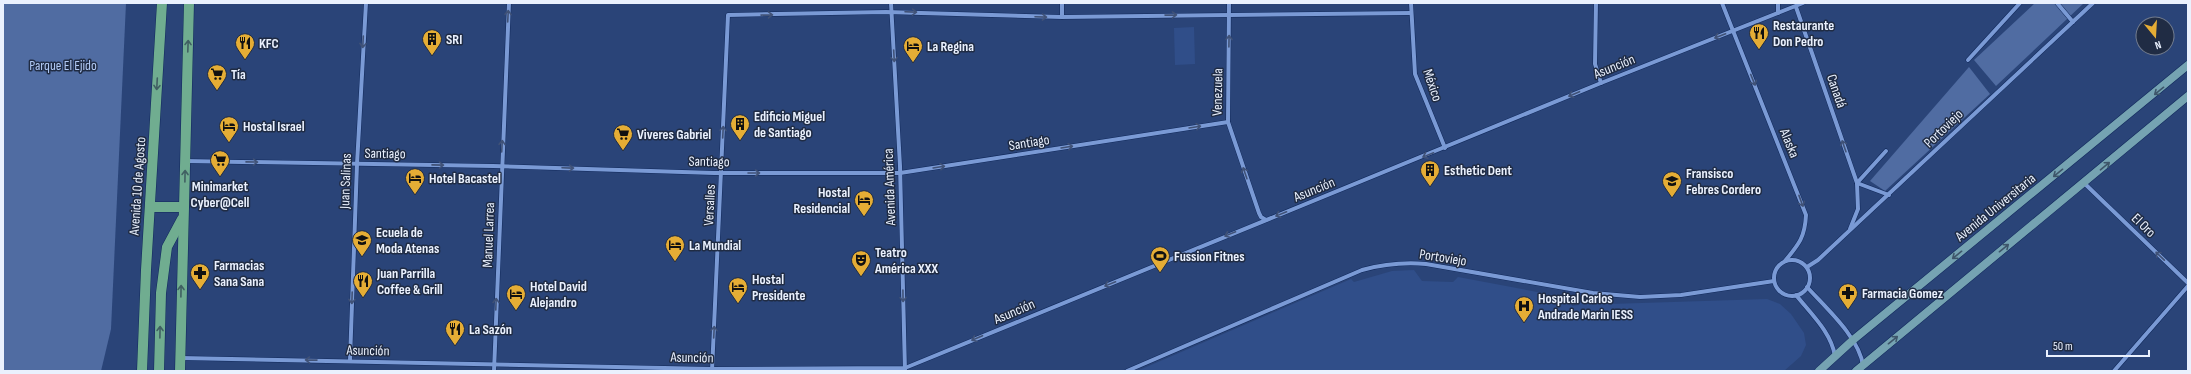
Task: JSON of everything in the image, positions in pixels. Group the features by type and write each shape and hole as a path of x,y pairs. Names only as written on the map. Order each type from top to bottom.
{"main road":[{"name":"Avenida 10 de Agosto","path":"142,371 162,3"},
{"path":"180,371 189,3"},
{"name":"Avenida Universitaria","path":"1819,371 1853,340 2188,65"},
{"path":"1856,371 1862,368 2188,96"},
{"path":"150,207 184,211"},
{"path":"159,371 161,293 167,247 184,211"}],"street":[{"name":"Juan Salinas","path":"350,360 357,164 366,3"},
{"name":"Manuel Larrea","path":"494,371 501,166 509,3"},
{"name":"Avenida América","path":"891,3 900,173 905,370"},
{"path":"1062,3 1062,17"},
{"name":"Venezuela","path":"1229,3 1228,122 1258,213 1266,220"},
{"name":"México","path":"1411,3 1415,74 1445,148"},
{"path":"1596,3 1595,64 1601,83"},
{"name":"Alaska","path":"1722,3 1806,214 1805,228 1800,243 1785,261"},
{"path":"1778,3 1778,13"},
{"name":"Asunción","path":"180,358 350,360 712,370 905,370 1601,83 1803,3"},
{"path":"1968,60 2020,3"},
{"path":"2057,3 2073,22"},
{"name":"Portoviejo","path":"1807,267 1890,195 2093,3"},
{"name":"Canadá","path":"1796,7 1857,183 1858,209 1848,233"},
{"name":"Versalles","path":"712,370 728,15 891,12"},
{"path":"891,12 1062,17 1411,13"},
{"name":"Santiago","path":"185,161 501,166 721,173 900,173 1228,122"},
{"path":"1886,151 1857,183 1890,195"},
{"name":"El Oro","path":"2084,183 2188,283"},
{"path":"1797,260 1807,267 1810,277 1807,287 1796,295 1784,294 1776,287 1774,281 1776,269 1785,261 1797,260"},
{"name":"Portoviejo","path":"1127,371 1362,270 1382,264 1405,262 1426,264 1593,293 1640,297 1681,295 1774,281"},
{"path":"2114,371 2188,286"},
{"path":"1807,287 1853,340 1862,368"},
{"path":"1796,295 1828,336 1833,346 1835,356"}],"shaded area":[{"path":"1194,27 1195,64 1175,65 1174,28"},
{"name":"Hospital Carlos Andrade Marin IESS","path":"1414,270 1422,281 1453,282 1458,277 1569,298 1572,306 1579,305 1582,300 1610,304 1767,299 1780,304 1791,314 1804,333 1806,345 1801,356 1784,371 1137,371 1351,279 1354,282 1392,271"}],"green space":[{"name":"Parque El Ejido","path":"3,3 126,3 111,329 101,371 3,371"},
{"path":"2035,3 2084,3 1996,86 1974,60"},
{"path":"1969,67 1990,94 1885,191 1870,181"}],"place":[{"name":"Restaurante Don Pedro","path":"1759,50"},
{"name":"SRI","path":"432,56"},
{"name":"KFC","path":"245,60"},
{"name":"La Regina","path":"913,63"},
{"name":"Tía","path":"217,91"},
{"name":"Edificio Miguel de Santiago","path":"740,141"},
{"name":"Hostal Israel","path":"229,143"},
{"name":"Viveres Gabriel","path":"623,151"},
{"name":"Minimarket Cyber@Cell","path":"220,177"},
{"name":"Esthetic Dent","path":"1430,187"},
{"name":"Hotel Bacastel","path":"415,195"},
{"name":"Fransisco Febres Cordero","path":"1672,198"},
{"name":"Hostal Residencial","path":"864,217"},
{"name":"Ecuela de Moda Atenas","path":"362,257"},
{"name":"La Mundial","path":"675,262"},
{"name":"Fussion Fitnes","path":"1160,273"},
{"name":"Teatro América XXX","path":"861,277"},
{"name":"Farmacias Sana Sana","path":"200,290"},
{"name":"Juan Parrilla Coffee & Grill","path":"363,298"},
{"name":"Hostal Presidente","path":"738,304"},
{"name":"Farmacia Gomez","path":"1848,310"},
{"name":"Hotel David Alejandro","path":"516,311"},
{"name":"Hospital Carlos Andrade Marin IESS","path":"1524,323"},
{"name":"La Sazón","path":"455,346"}]}
